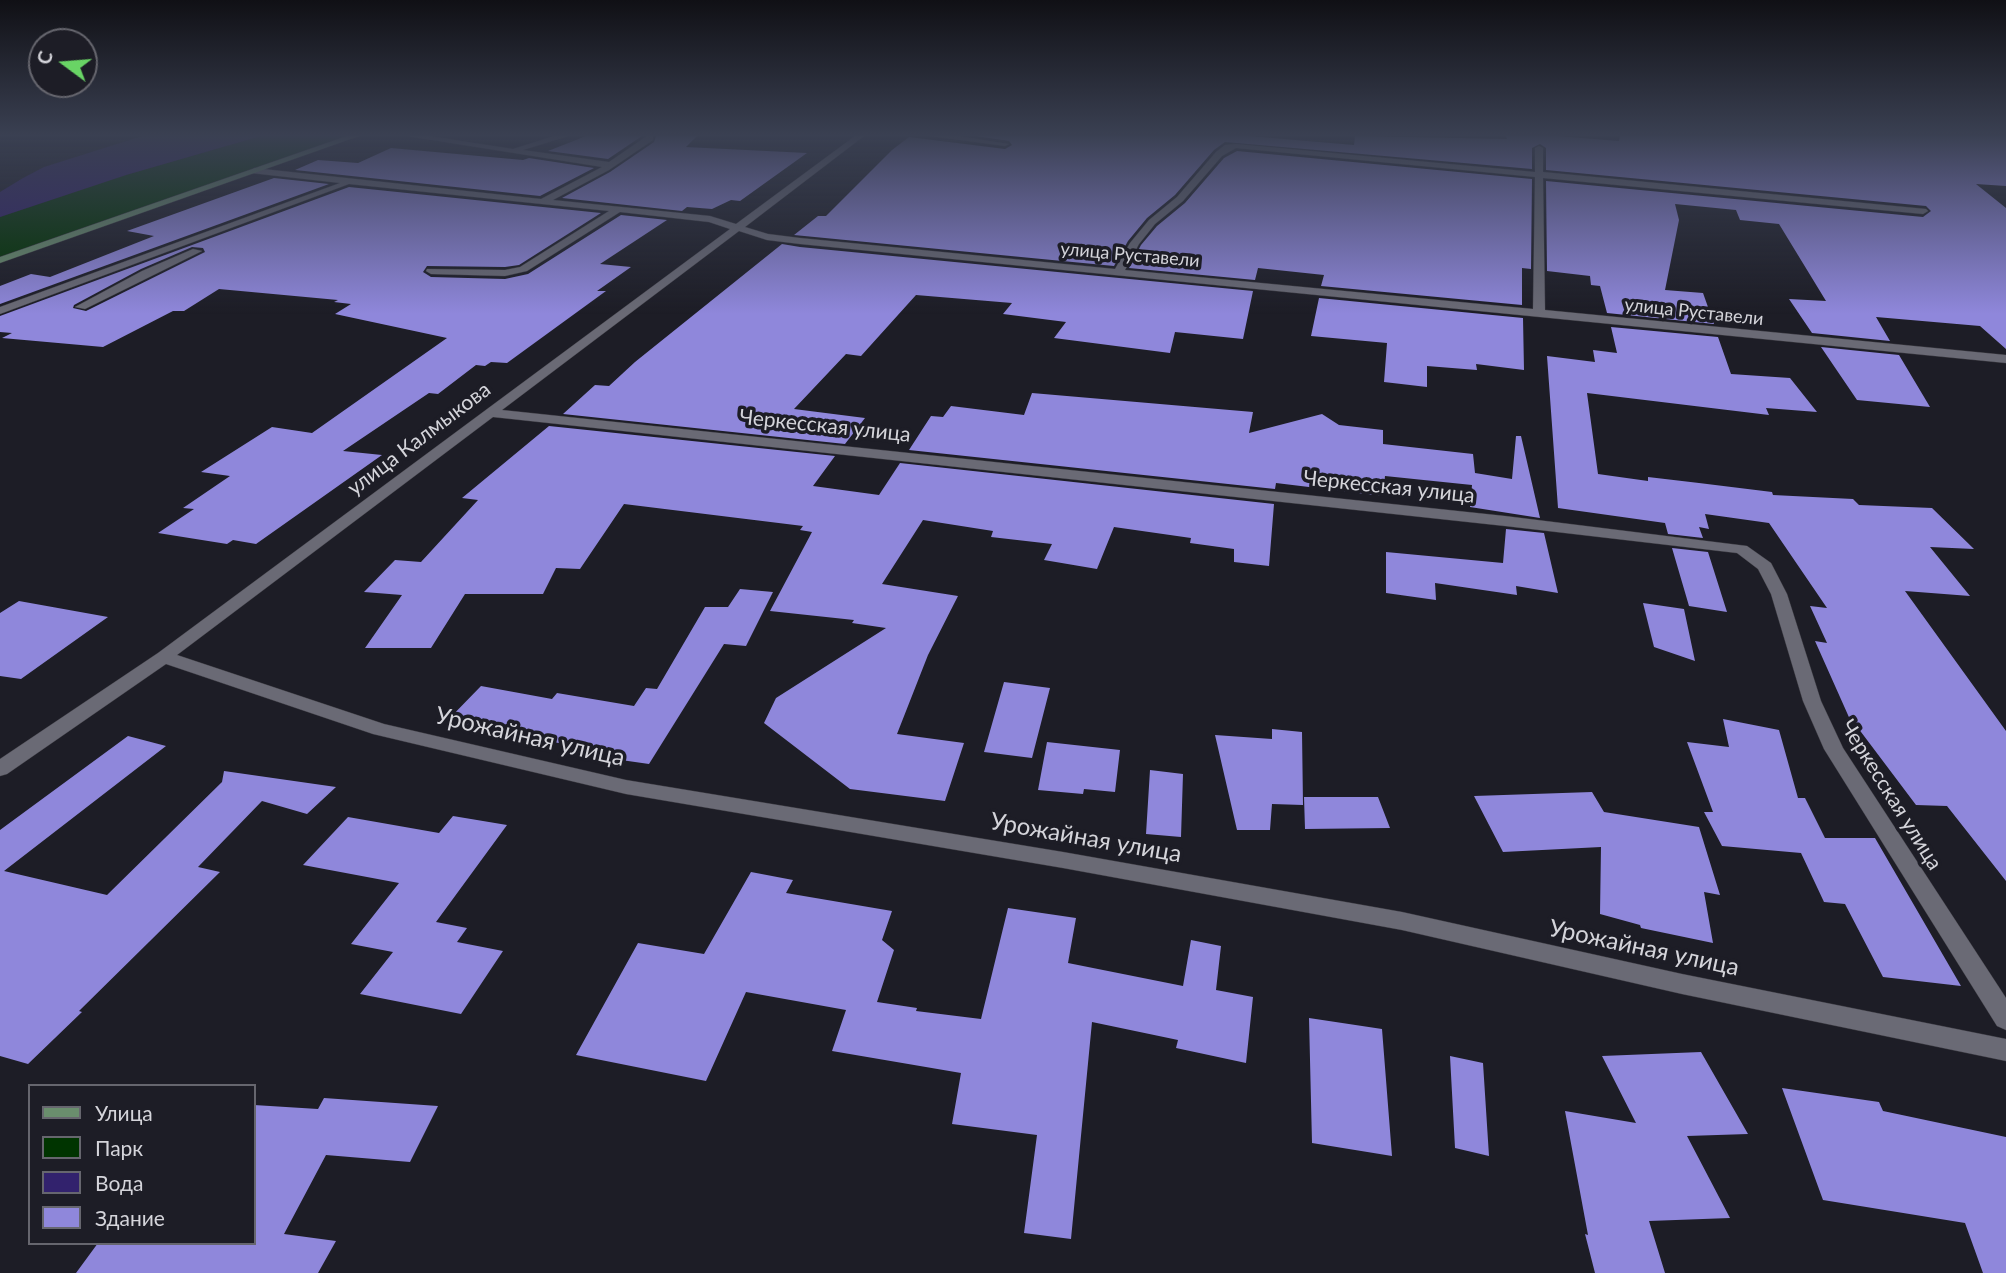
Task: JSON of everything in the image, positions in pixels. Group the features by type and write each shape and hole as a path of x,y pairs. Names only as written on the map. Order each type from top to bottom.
{"main road":[{"path":"0,260 184,195"}],"street":[{"path":"0,311 313,195"},
{"path":"81,307 203,248 336,195"},
{"name":"улица Руставели","path":"493,195 710,219 767,237 800,241 2006,359"},
{"path":"545,200 553,195"},
{"name":"улица Калмыкова","path":"0,769 164,657 780,195"},
{"path":"1119,271 1135,243 1152,222 1183,195"},
{"path":"1539,195 1539,313"},
{"path":"1752,195 1923,211"},
{"path":"432,271 505,274 523,269 619,209"},
{"path":"63,289 103,296"},
{"name":"Черкесская улица","path":"489,413 1491,519 1741,549 1765,566 1779,594 1812,702 1834,749 2006,1019"},
{"name":"Урожайная улица","path":"164,657 380,729 626,787 1063,860 1402,922 1682,984 2006,1050"}],"green space":[{"path":"65,195 185,195 0,260 0,217"}],"water":[{"path":"0,195 65,195 0,217"}],"building":[{"path":"226,195 298,195 0,304 0,286 31,274 50,277 154,236 127,231"},
{"path":"326,195 430,195 601,213 519,265 427,266 423,272 431,277 505,279 528,274 621,215 667,220 600,264 631,267 597,291 606,291 507,363 476,365 438,394 429,393 343,451 382,455 256,544 233,540 227,544 158,533 194,509 183,508 230,476 201,472 272,427 312,433 447,338 335,314 351,304 334,302 338,300 219,289 184,311 173,311 103,347 2,338 12,333 0,332 0,316","holes":["192,247 203,248 205,252 86,311 73,308 74,305 141,269"]},
{"path":"567,195 748,195 740,201 731,200 712,209 687,207 682,211 562,198"},
{"path":"847,195 1175,195 1147,218 1128,241 1114,266 794,235 818,216 826,216"},
{"path":"1192,195 1532,195 1531,269 1522,268 1522,305 1321,286 1324,275 1258,268 1255,280 1129,268 1141,245 1157,226"},
{"path":"1546,195 1697,195 1923,217 1931,211 1926,206 1814,195 1990,195 2006,208 2006,349 1980,326 1876,317 1890,341 1812,333 1789,299 1826,301 1779,224 1740,220 1736,210 1675,204 1679,220 1665,290 1703,293 1714,324 1607,313 1600,286 1591,285 1590,276 1547,271"},
{"path":"782,244 1253,291 1243,339 1175,332 1170,353 1054,338 1066,322 1003,314 1012,303 916,295 861,356 846,354 794,409 865,418 845,444 563,414 595,385 609,386"},
{"path":"1319,298 1523,318 1524,370 1476,364 1477,370 1427,366 1427,387 1384,382 1387,343 1311,336"},
{"path":"1611,327 1718,337 1731,374 1790,378 1817,412 1766,408 1769,415 1587,393 1598,474 1648,481 1648,477 1699,483 1772,492 1773,495 1853,499 1859,505 1932,508 1974,549 1930,547 1970,596 1905,591 2006,731 2006,881 1947,806 1916,805 1855,724 1852,724 1815,641 1827,643 1810,606 1827,608 1769,523 1705,514 1709,529 1699,527 1703,538 1668,534 1665,523 1558,508 1547,356 1595,362 1593,350 1617,353"},
{"path":"1821,347 1899,355 1930,407 1857,400"},
{"path":"1032,393 1253,412 1249,433 1322,414 1339,425 1383,430 1383,444 1473,454 1475,473 1512,479 1516,436 1521,436 1540,518 1470,507 1472,485 1385,476 1383,496 1276,483 1275,489 909,450 931,416 943,417 951,406 1024,415"},
{"path":"549,426 835,456 813,486 879,495 900,463 1274,504 1269,566 1234,562 1234,549 1190,543 1191,538 1114,527 1097,569 1044,560 1052,544 991,537 993,531 923,520 882,584 958,596 928,655 897,734 964,743 945,801 850,789 764,723 776,698 886,628 852,623 854,620 770,611 812,532 800,530 803,526 624,504 580,569 556,568 543,594 465,594 431,648 365,648 402,595 364,592 395,560 421,562 478,500 462,498"},
{"path":"1506,529 1544,533 1558,593 1516,586 1517,595 1435,583 1436,600 1386,593 1386,552 1503,563"},
{"path":"1672,548 1708,552 1727,612 1689,606"},
{"path":"740,589 773,592 746,646 724,644 649,764 600,757 604,751 445,723 481,686 552,699 557,693 634,706 646,688 657,689 705,607 728,607"},
{"path":"19,601 108,617 21,679 0,676 0,613"},
{"path":"1643,603 1684,609 1695,661 1654,647"},
{"path":"1004,682 1050,688 1032,758 984,752"},
{"path":"1723,719 1779,730 1798,798 1805,798 1825,838 1875,838 1961,986 1883,977 1845,904 1824,902 1801,853 1722,846 1704,812 1713,812 1687,742 1729,747"},
{"path":"1272,729 1302,732 1303,805 1272,804 1270,830 1237,830 1215,735 1272,739"},
{"path":"128,736 166,746 4,871 107,895 222,782 224,771 336,787 307,814 262,801 198,867 220,872 79,1011 82,1012 28,1064 0,1056 0,830"},
{"path":"1047,742 1120,750 1115,792 1084,789 1083,794 1038,790"},
{"path":"1150,770 1183,774 1181,837 1146,834"},
{"path":"1592,792 1604,812 1699,827 1720,895 1704,892 1713,943 1641,928 1640,925 1600,914 1601,847 1503,852 1474,796"},
{"path":"1304,797 1378,797 1390,828 1305,829"},
{"path":"453,816 507,825 436,922 467,928 457,942 503,951 461,1014 360,994 393,952 351,944 399,883 303,865 348,817 439,833"},
{"path":"751,872 793,880 786,893 892,911 882,940 894,950 877,1002 917,1008 916,1011 981,1019 1008,908 1076,918 1068,963 1183,986 1191,940 1221,946 1216,990 1253,997 1246,1063 1176,1048 1178,1040 1092,1022 1071,1239 1024,1233 1037,1135 952,1124 961,1073 832,1051 846,1010 746,992 706,1081 576,1055 638,943 704,954"},
{"path":"1309,1018 1382,1029 1392,1156 1312,1143"},
{"path":"1701,1052 1748,1134 1687,1136 1730,1218 1649,1221 1665,1273 1595,1273 1585,1234 1588,1235 1565,1111 1636,1123 1602,1056"},
{"path":"1450,1056 1483,1063 1489,1156 1455,1148"},
{"path":"1782,1088 1879,1102 1883,1111 2006,1137 2006,1273 1983,1273 1965,1223 1823,1200"},
{"path":"324,1098 438,1106 410,1162 326,1155 284,1234 336,1241 318,1273 76,1273 97,1245 256,1245 256,1105 318,1109"}]}
